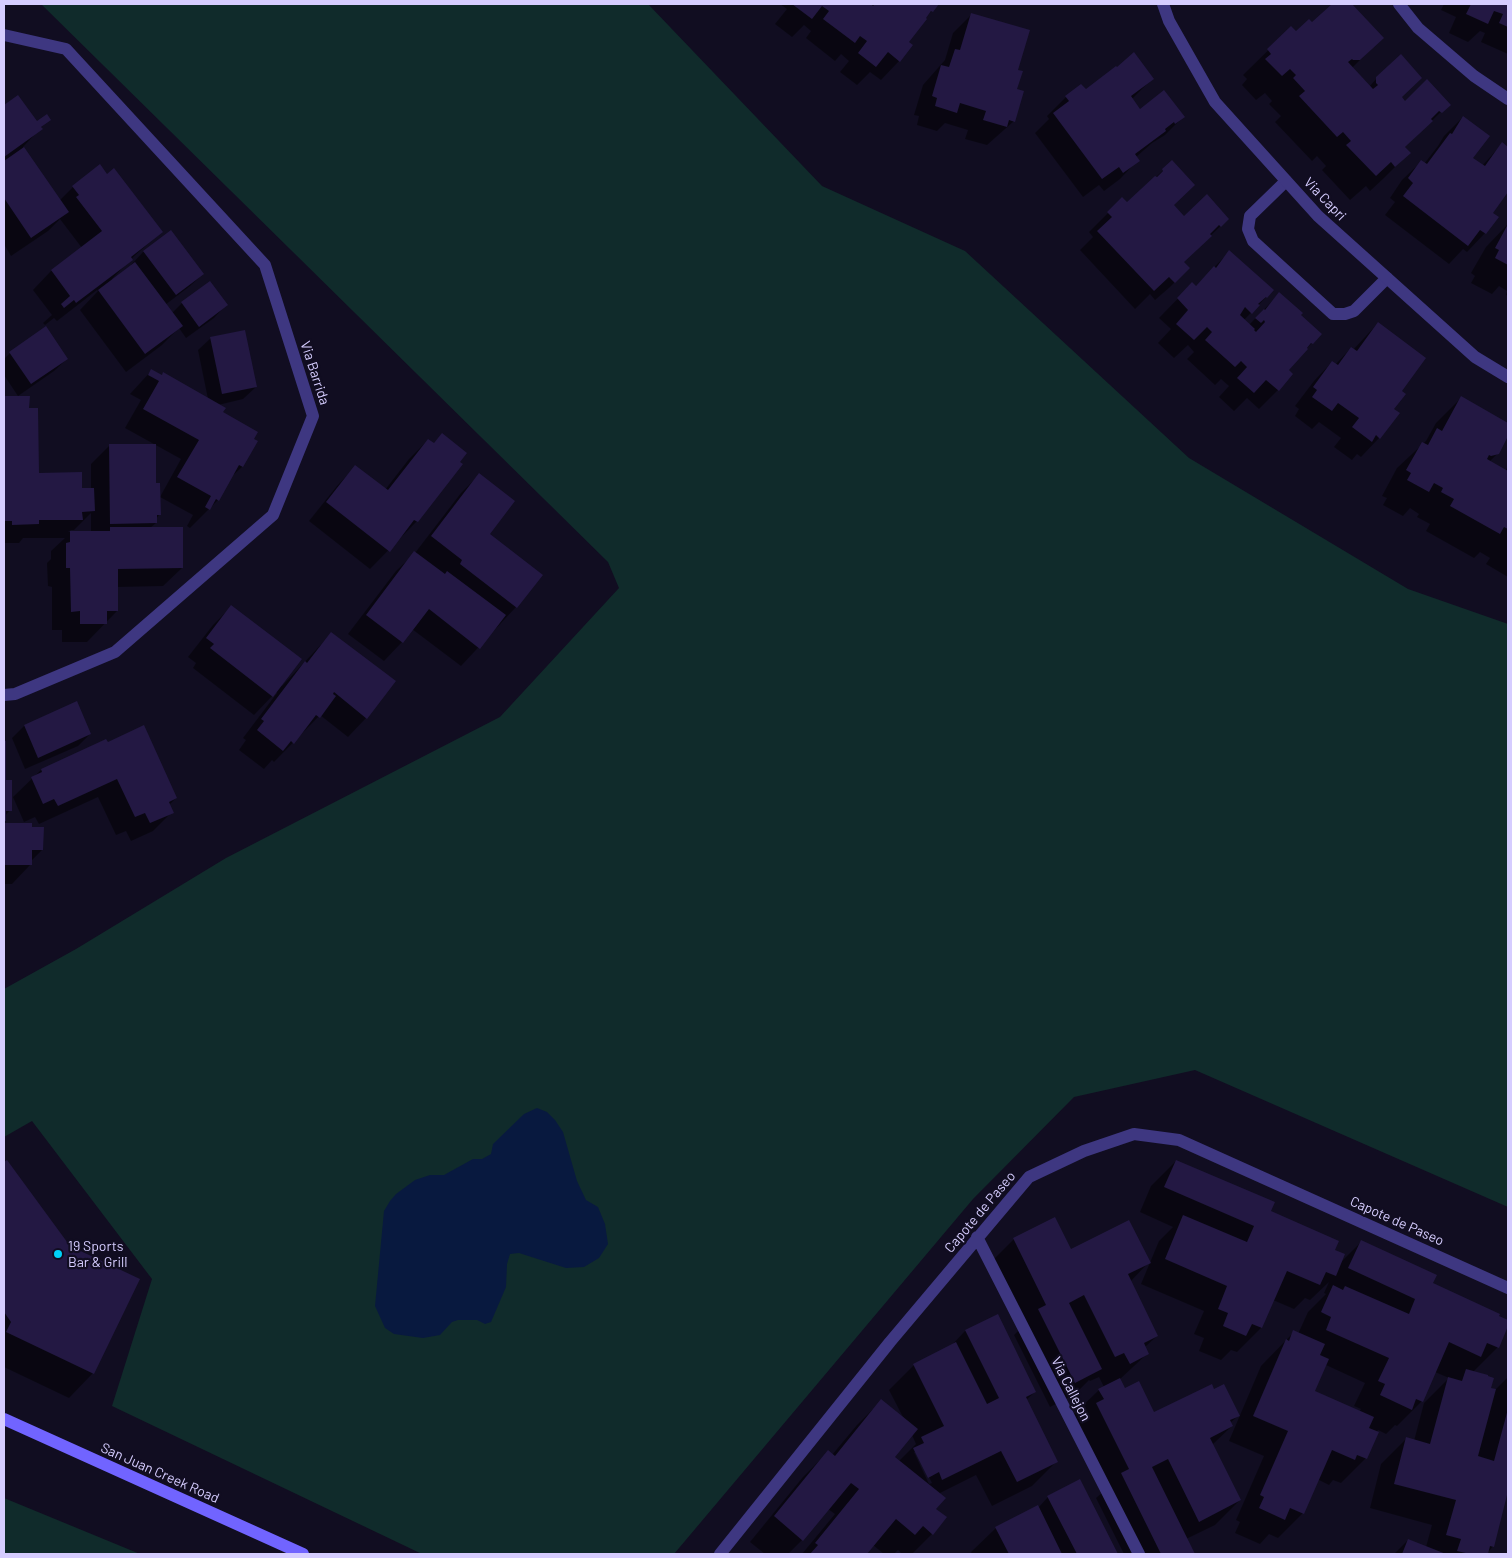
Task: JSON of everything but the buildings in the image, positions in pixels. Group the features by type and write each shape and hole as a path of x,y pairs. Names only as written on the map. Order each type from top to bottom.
{"main road":[{"name":"San Juan Creek Road","path":"4,1419 303,1554"}],"street":[{"name":"Via Capri","path":"1163,4 1169,21 1215,102 1318,216 1475,357 1508,378"},
{"path":"1399,4 1418,28 1474,76 1508,99"},
{"name":"Via Barrida","path":"4,35 66,49 265,265 313,416 273,515 115,652 15,694 4,695"},
{"path":"1286,181 1250,216 1248,229 1253,241 1333,314 1345,314 1354,311 1387,278"},
{"name":"Capote de Paseo","path":"720,1554 890,1342 1029,1177 1084,1151 1134,1134 1179,1140 1508,1288"},
{"name":"Via Callejon","path":"977,1237 1139,1554"}],"green space":[{"path":"41,4 648,4 822,186 965,251 1189,458 1408,589 1508,624 1508,1207 1195,1070 1074,1097 973,1199 674,1554 422,1554 112,1406 152,1279 32,1121 4,1137 4,989 76,949 226,858 500,717 619,588 608,562"},
{"path":"4,1498 140,1554 4,1554"}],"water":[{"path":"537,1108 547,1112 563,1132 577,1181 586,1200 598,1207 605,1224 608,1244 599,1258 584,1267 566,1268 519,1253 510,1254 507,1264 506,1287 491,1322 485,1324 477,1320 458,1320 452,1322 440,1335 423,1338 394,1334 385,1328 375,1306 384,1211 390,1201 396,1194 415,1180 430,1175 444,1175 473,1159 482,1159 491,1154 493,1144 524,1114"}],"place":[{"name":"19 Sports Bar & Grill","path":"58,1254"}]}
